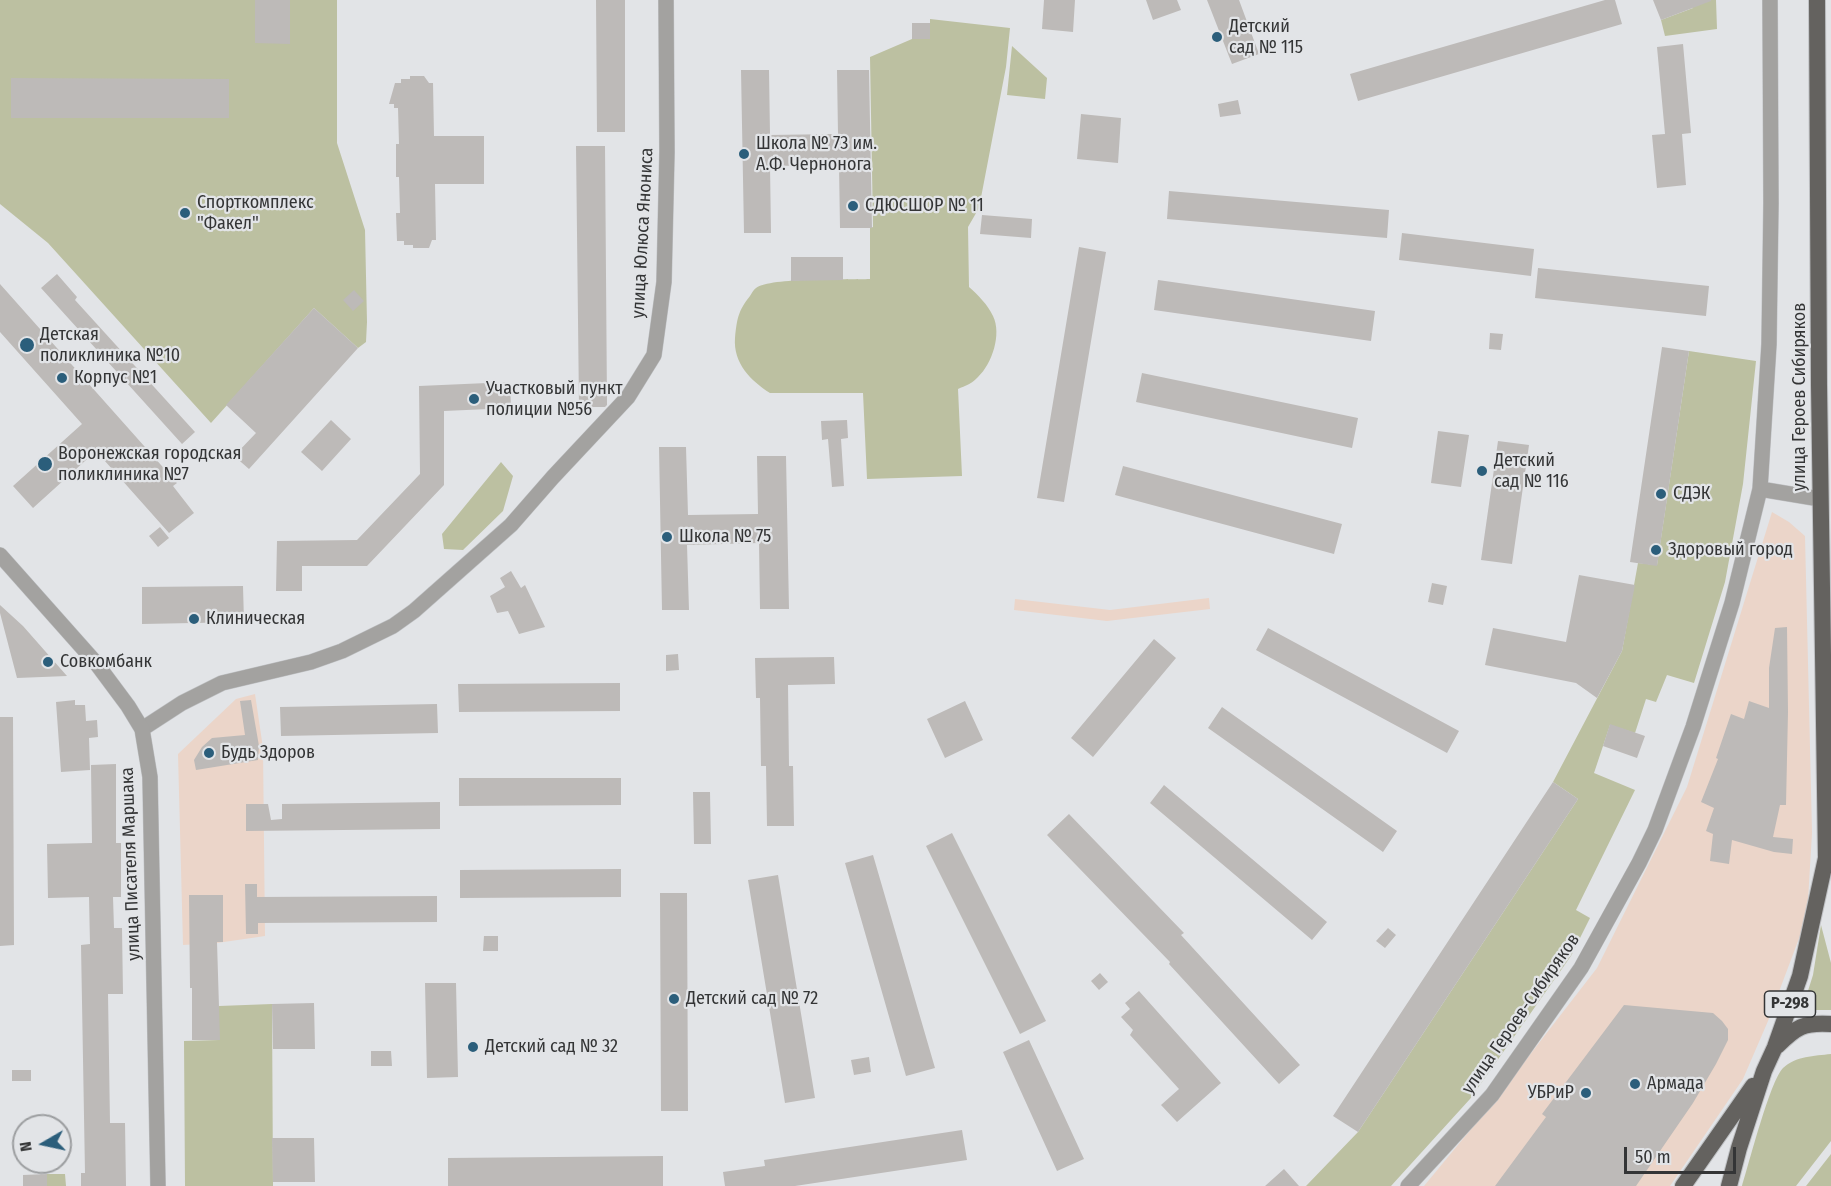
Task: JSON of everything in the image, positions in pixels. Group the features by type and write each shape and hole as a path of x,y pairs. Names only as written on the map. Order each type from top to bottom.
{"highway":[{"name":"улица Героев Сибиряков","path":"1817,0 1820,499 1827,793 1826,858"},
{"name":"Р-298","path":"1826,858 1831,876"},
{"name":"Р-298","path":"1729,1186 1764,1071 1800,976 1826,858"},
{"path":"1775,1047 1794,1029 1815,1023 1831,1024"},
{"path":"1683,1186 1764,1071"}],"street":[{"name":"улица Юлюса Янониса","path":"142,729 182,703 222,683 332,655 393,626 414,611 511,525 628,397 654,355 664,282 667,152 666,0"},
{"name":"улица Героев Сибиряков","path":"1685,750 1732,603 1760,489 1769,344 1772,203 1770,0"},
{"path":"1760,489 1820,499"},
{"name":"улица Писателя Маршака","path":"0,555 96,663 142,729 150,777 158,1186"},
{"name":"улица Героев-Сибиряков","path":"1408,1186 1492,1095 1581,968 1655,830 1685,750"}],"shaded area":[{"path":"1772,512 1789,522 1805,536 1812,833 1807,917 1768,1021 1743,1079 1670,1186 1424,1186 1491,1105 1597,968 1687,787"},
{"path":"1209,598 1210,609 1107,621 1014,610 1015,599 1110,610"},
{"path":"255,694 263,748 265,936 183,945 178,754 236,699"}],"green space":[{"name":"Спорткомплекс \"Факел\"","path":"0,0 337,0 337,143 365,230 366,342 358,348 314,308 211,423 48,243 0,204"},
{"path":"1690,0 1716,0 1717,29 1665,36 1661,20 1693,8"},
{"path":"930,19 1010,28 1006,67 979,208 968,227 969,287 993,316 996,323 996,340 988,365 974,381 958,389 962,476 867,479 863,393 770,393 750,377 740,363 735,347 736,326 746,301 755,289 764,284 810,280 870,279 870,228 873,227 870,57 912,39 930,39"},
{"path":"1012,46 1047,78 1045,99 1007,95"},
{"path":"1689,351 1756,361 1743,484 1725,582 1694,683 1667,675 1656,702 1646,699 1635,733 1610,725 1594,773 1635,790 1576,910 1590,918 1571,956 1470,1099 1391,1186 1306,1186 1358,1132 1578,799 1553,782 1622,651 1638,563 1657,565"},
{"path":"501,462 513,476 503,511 463,550 444,549 442,534"},
{"path":"1821,925 1831,963 1831,1010 1801,1013 1813,975"},
{"path":"272,1004 273,1186 185,1186 184,1041 219,1040 219,1006"},
{"path":"1831,1054 1831,1141 1796,1186 1742,1186 1766,1105 1783,1068 1799,1059"},
{"path":"1831,1154 1831,1186 1806,1186"},
{"path":"47,1174 65,1174 66,1186 47,1186"}],"building":[{"path":"255,0 290,0 290,44 255,43"},
{"path":"596,0 625,0 625,132 597,132"},
{"path":"1044,0 1075,0 1073,32 1042,29"},
{"path":"1146,0 1177,0 1181,10 1153,20"},
{"path":"1207,0 1239,0 1259,54 1232,64"},
{"path":"1605,0 1615,0 1622,24 1358,101 1350,74"},
{"path":"1653,0 1711,0 1711,1 1661,20"},
{"path":"912,23 930,23 930,39 912,39"},
{"path":"1683,44 1691,133 1682,134 1686,185 1657,188 1652,135 1665,134 1657,47"},
{"path":"741,70 769,70 770,135 838,134 837,70 869,70 872,228 840,228 839,165 770,166 771,233 744,233"},
{"path":"410,76 424,76 429,83 433,83 434,136 484,136 484,184 435,184 436,240 432,240 429,248 413,248 413,245 404,245 404,241 397,241 396,213 400,213 399,177 396,177 396,144 399,144 398,108 394,108 394,104 389,104 395,83 401,83 401,79 410,79"},
{"path":"11,78 229,79 229,118 11,118"},
{"path":"1238,100 1241,114 1220,117 1218,104"},
{"path":"1081,114 1121,118 1118,163 1077,159"},
{"path":"576,146 605,146 607,405 605,407 579,407"},
{"path":"1169,191 1389,210 1387,238 1167,219"},
{"path":"982,215 1032,219 1031,238 980,234"},
{"path":"1402,233 1534,249 1531,276 1399,260"},
{"path":"1079,247 1106,252 1064,502 1037,498"},
{"path":"791,257 843,257 843,280 791,281"},
{"path":"1538,268 1709,286 1706,316 1535,298"},
{"path":"57,274 77,297 75,300 195,432 182,444 41,288"},
{"path":"1158,280 1375,311 1371,341 1154,310"},
{"name":"Корпус №1","path":"0,284 177,483 173,486 194,513 169,533 96,451 33,508 13,486 82,424 0,332"},
{"path":"354,290 364,301 353,311 343,300"},
{"path":"314,308 358,348 249,469 234,456 256,433 226,405"},
{"path":"1490,333 1503,334 1501,350 1489,349"},
{"path":"1662,347 1689,351 1657,566 1630,562"},
{"path":"1142,373 1358,418 1352,448 1136,402"},
{"path":"510,382 511,408 444,411 444,485 367,566 302,566 302,591 276,591 277,541 357,540 420,474 419,386"},
{"path":"331,420 351,439 322,471 301,452"},
{"path":"847,420 848,438 841,439 844,486 832,487 828,439 822,440 821,421"},
{"path":"1438,431 1469,435 1461,487 1431,483"},
{"path":"1498,441 1529,445 1512,564 1481,560"},
{"path":"659,447 686,447 688,515 758,514 757,456 786,456 789,609 760,609 759,543 687,545 689,610 662,610"},
{"path":"1123,466 1342,524 1334,554 1115,495"},
{"path":"160,527 169,538 158,547 149,536"},
{"path":"511,571 521,588 525,585 545,627 519,634 508,611 497,613 490,596 505,587 500,578"},
{"path":"1579,575 1635,585 1622,651 1597,698 1576,683 1485,665 1493,628 1566,642"},
{"path":"1432,583 1447,586 1443,605 1428,602"},
{"path":"243,586 244,622 142,624 142,587"},
{"path":"0,605 23,626 67,676 17,678 0,613"},
{"path":"1787,627 1786,805 1780,805 1773,837 1793,839 1792,854 1774,852 1732,840 1729,864 1710,861 1713,834 1706,831 1714,808 1701,802 1718,759 1716,758 1731,714 1744,719 1749,701 1769,708 1769,668 1775,628"},
{"path":"1268,628 1459,731 1447,753 1256,650"},
{"path":"1154,639 1176,658 1093,757 1071,738"},
{"path":"678,654 679,670 666,671 666,655"},
{"path":"834,657 835,684 788,685 789,766 793,766 794,826 767,826 766,766 761,766 760,698 756,698 755,658"},
{"path":"620,683 620,711 459,712 458,684"},
{"path":"75,700 75,705 85,705 86,721 97,720 98,737 89,738 90,770 61,772 56,702"},
{"path":"251,700 259,746 258,760 196,770 194,760 202,747 212,738 245,735 240,701"},
{"path":"965,701 983,740 945,758 927,719"},
{"path":"437,704 438,733 281,736 280,707"},
{"path":"1222,707 1397,831 1383,852 1208,728"},
{"path":"0,717 13,717 14,945 0,946"},
{"path":"1610,724 1645,736 1637,758 1603,746"},
{"path":"116,764 116,843 121,843 121,897 113,897 114,928 122,928 123,994 108,994 110,1123 125,1123 126,1186 81,1186 81,1173 85,1173 81,945 90,944 89,897 48,898 47,844 92,843 91,765"},
{"path":"459,778 621,778 621,805 459,806"},
{"path":"1553,782 1578,799 1358,1132 1333,1116"},
{"path":"1164,785 1327,922 1312,940 1150,803"},
{"path":"693,792 710,792 711,844 694,844"},
{"path":"440,802 440,829 246,831 246,804 268,804 271,820 282,819 282,804"},
{"path":"1069,814 1184,933 1181,935 1300,1065 1279,1084 1169,964 1170,962 1047,835"},
{"path":"952,833 1046,1021 1020,1034 926,846"},
{"path":"873,855 935,1068 906,1076 845,863"},
{"path":"621,869 621,897 460,898 460,870"},
{"path":"778,875 815,1098 785,1103 748,880"},
{"path":"245,884 257,884 257,897 437,896 437,922 258,923 258,934 246,934"},
{"path":"660,893 687,893 688,1111 661,1111"},
{"path":"189,895 223,895 223,942 217,942 220,1040 192,1040"},
{"path":"1388,928 1396,935 1385,948 1376,941"},
{"path":"484,936 498,936 498,951 483,951"},
{"path":"1100,973 1108,982 1099,990 1091,981"},
{"path":"425,983 456,983 458,1077 427,1078"},
{"path":"1139,991 1221,1083 1177,1122 1161,1105 1179,1089 1130,1035 1133,1030 1121,1017 1130,1009 1125,1003"},
{"path":"314,1003 315,1049 273,1049 272,1004"},
{"name":"Армада","path":"1624,1005 1713,1013 1728,1029 1728,1040 1716,1064 1693,1103 1636,1186 1495,1186 1546,1117 1542,1114"},
{"path":"1029,1040 1084,1159 1057,1171 1003,1052"},
{"path":"371,1051 391,1051 392,1066 371,1066"},
{"path":"869,1057 871,1072 854,1075 851,1060"},
{"path":"12,1070 31,1070 31,1081 12,1081"},
{"path":"962,1130 967,1160 795,1186 725,1186 723,1172 765,1166 764,1160"},
{"path":"272,1138 314,1138 315,1182 273,1182"},
{"path":"663,1156 663,1186 448,1186 448,1158"},
{"path":"1284,1169 1299,1186 1265,1186"},
{"path":"47,1174 47,1186 23,1186 23,1175"}],"place":[{"name":"Детский сад № 115","path":"1217,37"},
{"name":"Школа № 73 им. А.Ф. Чернонога","path":"744,154"},
{"name":"СДЮСШОР № 11","path":"853,206"},
{"name":"Спорткомплекс \"Факел\"","path":"185,213"},
{"name":"Детская поликлиника №10","path":"27,345"},
{"name":"Корпус №1","path":"62,378"},
{"name":"Участковый пункт полиции №56","path":"474,399"},
{"name":"Воронежская городская поликлиника №7","path":"45,464"},
{"name":"Детский сад № 116","path":"1482,471"},
{"name":"СДЭК","path":"1661,494"},
{"name":"Школа № 75","path":"667,537"},
{"name":"Здоровый город","path":"1656,550"},
{"name":"Клиническая","path":"194,619"},
{"name":"Совкомбанк","path":"48,662"},
{"name":"Будь Здоров","path":"209,753"},
{"name":"Детский сад № 72","path":"674,999"},
{"name":"Детский сад № 32","path":"473,1047"},
{"name":"Армада","path":"1635,1084"},
{"name":"УБРиР","path":"1586,1093"}]}
